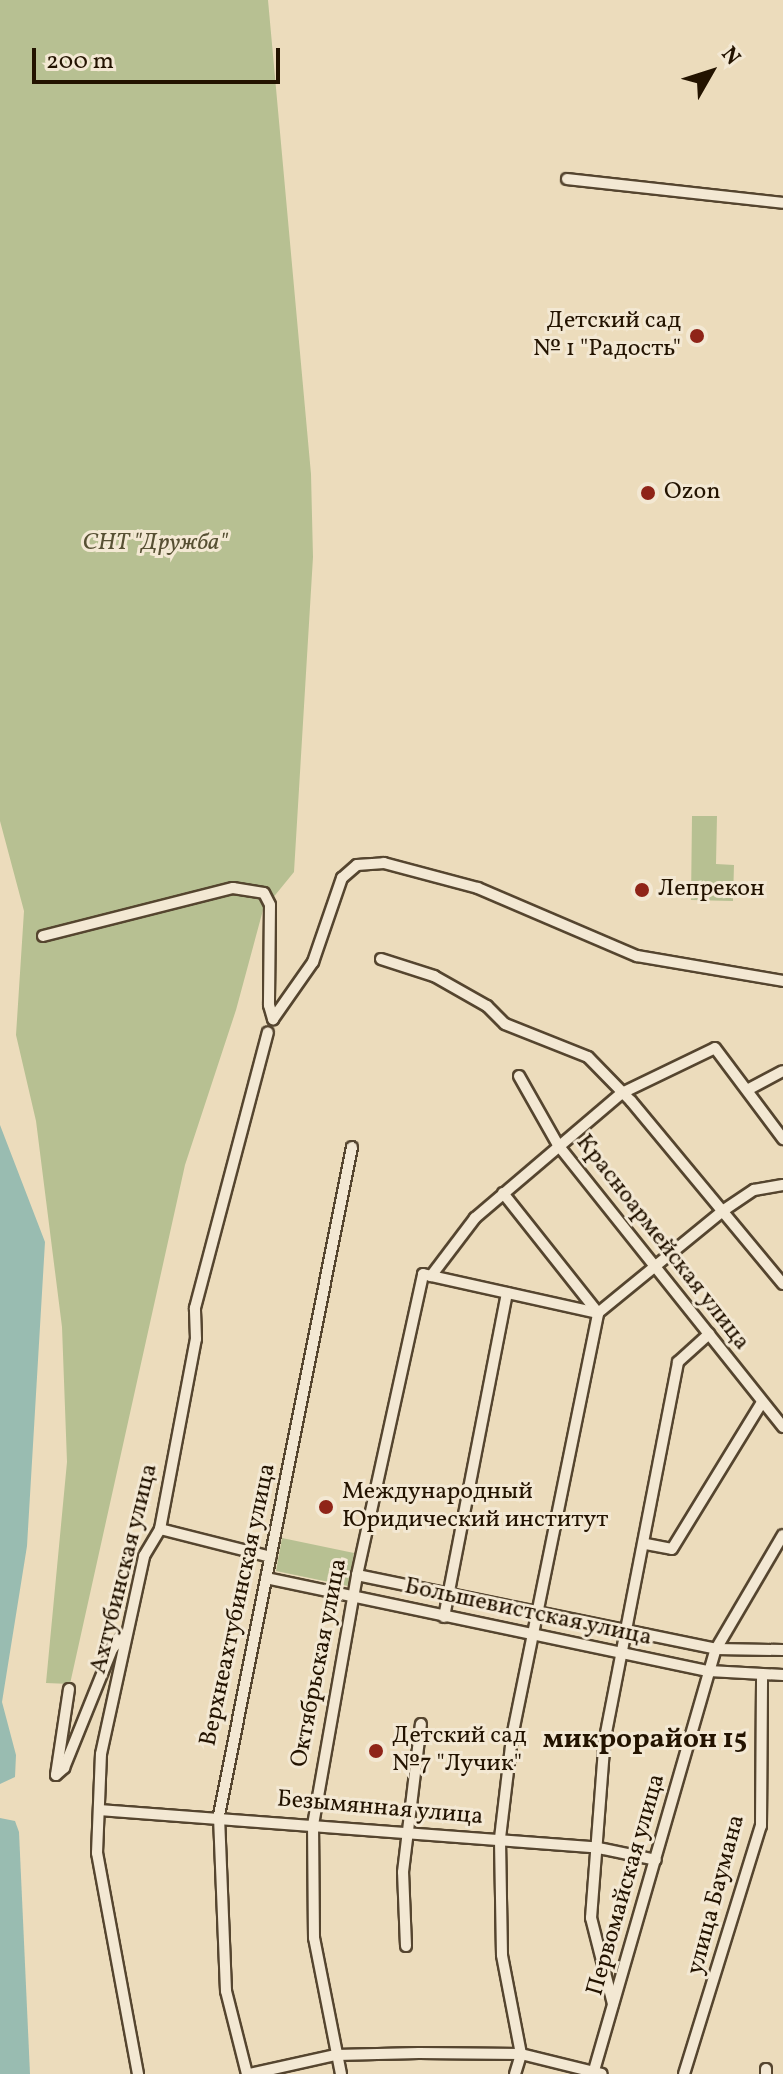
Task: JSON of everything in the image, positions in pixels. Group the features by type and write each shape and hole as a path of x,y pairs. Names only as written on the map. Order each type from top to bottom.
{"street":[{"path":"567,179 783,203"},
{"path":"43,936 233,888 264,893 270,905 269,1005 273,1019 313,962 342,878 357,865 384,863 491,892 637,956 783,981"},
{"path":"381,959 434,976 487,1006 505,1024 588,1057 724,1210 783,1284"},
{"name":"Ахтубинская улица","path":"138,2074 97,1853 101,1754 124,1635 144,1556 160,1529 196,1339 195,1308 268,1032"},
{"name":"Октябрьская улица","path":"341,2074 314,1938 313,1825 357,1575 423,1274 431,1276 459,1236 503,1193 622,1093 715,1048 749,1089 783,1139"},
{"path":"749,1089 783,1071"},
{"name":"Красноармейская улица","path":"519,1076 558,1145 783,1427"},
{"name":"Верхнеахтубинская улица","path":"249,2074 226,1991 219,1815 352,1147"},
{"path":"515,2074 521,2054 502,1955 500,1838 536,1613 598,1313 654,1263 724,1210 754,1190 783,1185"},
{"path":"503,1193 598,1313"},
{"path":"431,1276 598,1313"},
{"path":"444,1617 507,1293"},
{"path":"613,2004 591,1918 594,1847 605,1738 646,1544 678,1362 709,1334"},
{"path":"646,1544 672,1549 762,1402"},
{"path":"160,1529 271,1557"},
{"name":"Первомайская улица","path":"596,2073 613,2004 716,1649 783,1535"},
{"name":"Большевистская улица","path":"357,1575 716,1649 783,1650"},
{"name":"Большевистская улица","path":"266,1578 709,1671 783,1675"},
{"path":"69,1689 56,1775 64,1768 112,1649 124,1635"},
{"name":"улица Баумана","path":"684,2074 761,1826 762,1675"},
{"path":"406,1946 406,1832 421,1724"},
{"name":"Безымянная улица","path":"99,1810 219,1815 500,1838 594,1847 656,1860"},
{"path":"249,2074 336,2055 521,2054 596,2073"}],"green space":[{"name":"СНТ \"Дружба\"","path":"0,0 268,0 311,474 313,557 294,872 263,910 236,1010 185,1165 70,1684 46,1683 67,1462 62,1327 36,1121 16,1035 24,911 0,821"},
{"path":"692,816 717,816 716,864 734,865 733,901 691,900"},
{"path":"282,1538 354,1553 348,1586 276,1571"}],"water":[{"path":"0,1125 45,1242 27,1546 2,1702 16,1755 15,1777 0,1784"},
{"path":"0,1818 15,1821 19,1832 30,2074 0,2074"}],"place":[{"name":"Детский сад № 1 \"Радость\"","path":"697,336"},
{"name":"Ozon","path":"648,493"},
{"name":"Лепрекон","path":"642,890"},
{"name":"Международный Юридический институт","path":"326,1507"},
{"name":"Детский сад №7 \"Лучик\"","path":"376,1751"}],"district":[{"name":"микрорайон 15","path":"645,1740"}]}
